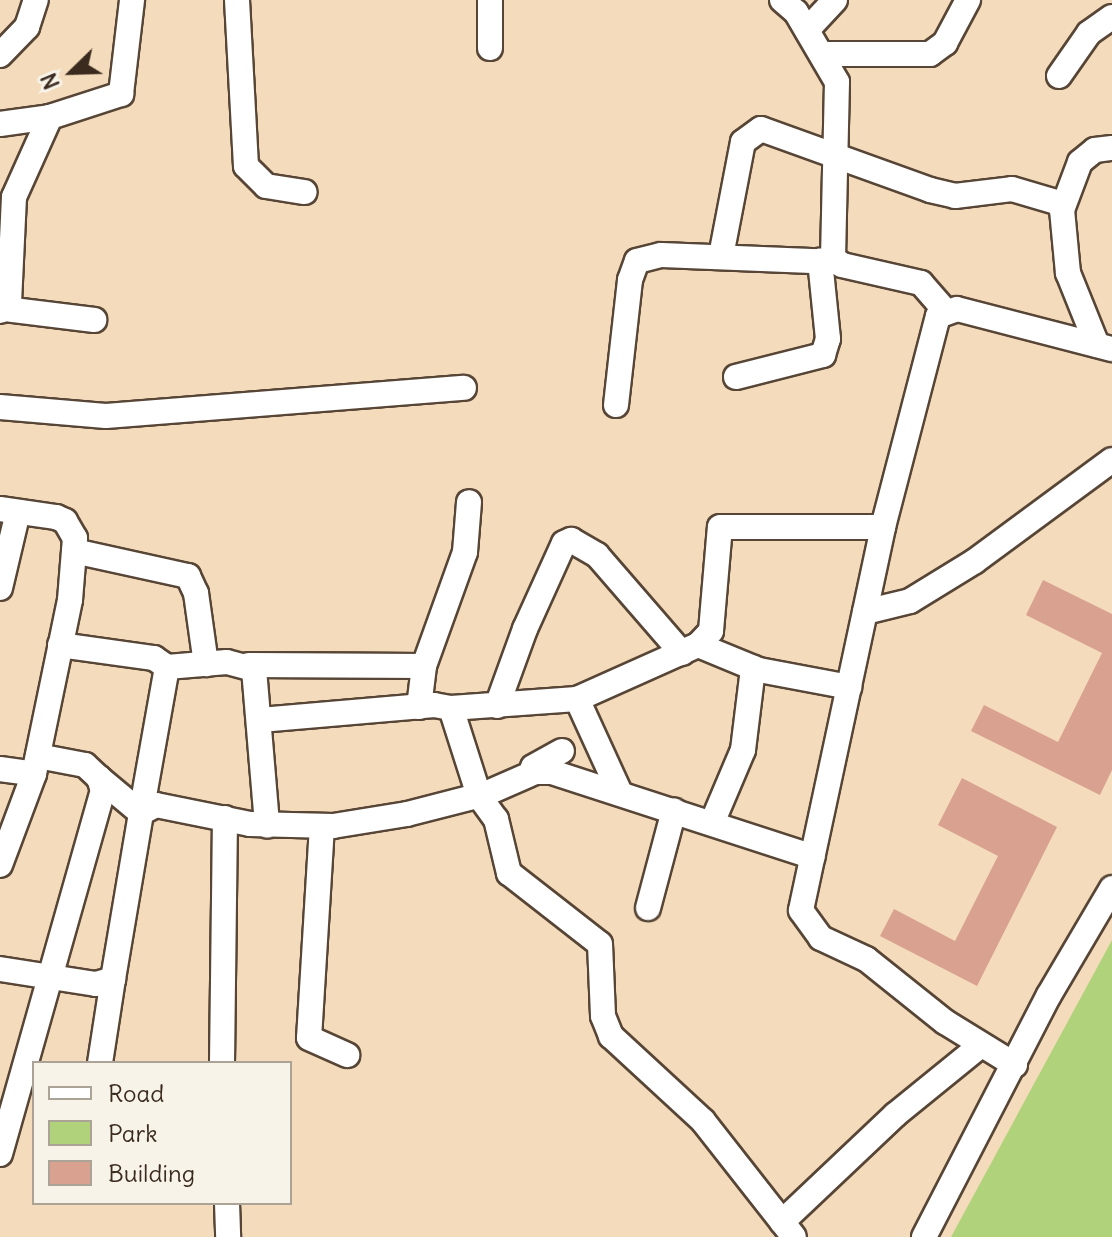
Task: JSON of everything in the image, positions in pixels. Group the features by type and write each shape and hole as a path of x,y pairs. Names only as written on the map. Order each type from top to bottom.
{"street":[{"path":"0,55 27,27 36,0"},
{"path":"0,124 50,117 128,90 132,0"},
{"path":"237,0 246,166 266,186 305,192"},
{"path":"490,0 490,48"},
{"path":"736,377 823,355 828,339 828,261 837,82 807,30 782,0"},
{"path":"807,30 835,0"},
{"path":"822,54 919,58 945,43 958,6"},
{"path":"1059,76 1089,33 1112,17"},
{"path":"50,117 11,209 2,310 94,320"},
{"path":"721,256 733,179 747,135 770,131 955,196 1012,189 1063,204"},
{"path":"1104,347 1068,273 1063,204 1087,154 1112,148"},
{"path":"616,405 630,280 637,261 661,255 828,261 921,283 945,311"},
{"path":"1015,1065 981,1045 866,959 812,930 801,910 883,527 931,328 945,311 957,309 1104,347"},
{"path":"0,407 106,416 464,388"},
{"path":"865,612 910,601 975,561 1112,460"},
{"path":"419,707 424,666 465,552 469,502"},
{"path":"0,588 9,511 65,521 75,538 60,645 36,765 0,865"},
{"path":"260,720 419,707 497,706 577,699 690,649 711,631 720,527 883,527"},
{"path":"497,706 525,629 564,543 571,540 597,555 690,649 753,668 849,687"},
{"path":"74,551 188,576 196,593 206,664"},
{"path":"60,645 154,658 167,667 206,664 424,666"},
{"path":"249,665 257,677 267,825"},
{"path":"100,1061 167,667"},
{"path":"712,823 743,750 753,668"},
{"path":"577,699 620,793"},
{"path":"451,708 479,796 496,819 504,862 514,880 600,944 603,1016 611,1036 703,1121 788,1230 895,1115 981,1045"},
{"path":"535,772 533,767 562,751"},
{"path":"0,769 85,765 141,813"},
{"path":"141,813 165,805 267,825 322,826 407,814 479,796 535,772 620,793 813,857"},
{"path":"0,1154 26,1091 49,975 103,791 99,778"},
{"path":"648,908 674,810"},
{"path":"222,1061 225,818"},
{"path":"322,826 309,1038 347,1055"},
{"path":"924,1237 1112,888"},
{"path":"0,969 96,984 113,979"},
{"path":"227,1205 228,1237"}],"green space":[{"path":"1112,940 1112,1237 951,1237"}],"building":[{"path":"1043,580 1112,614 1112,770 1100,795 971,731 984,705 1058,742 1102,653 1026,615"},
{"path":"962,778 1057,827 977,986 880,936 894,909 955,941 998,856 938,825"}]}
